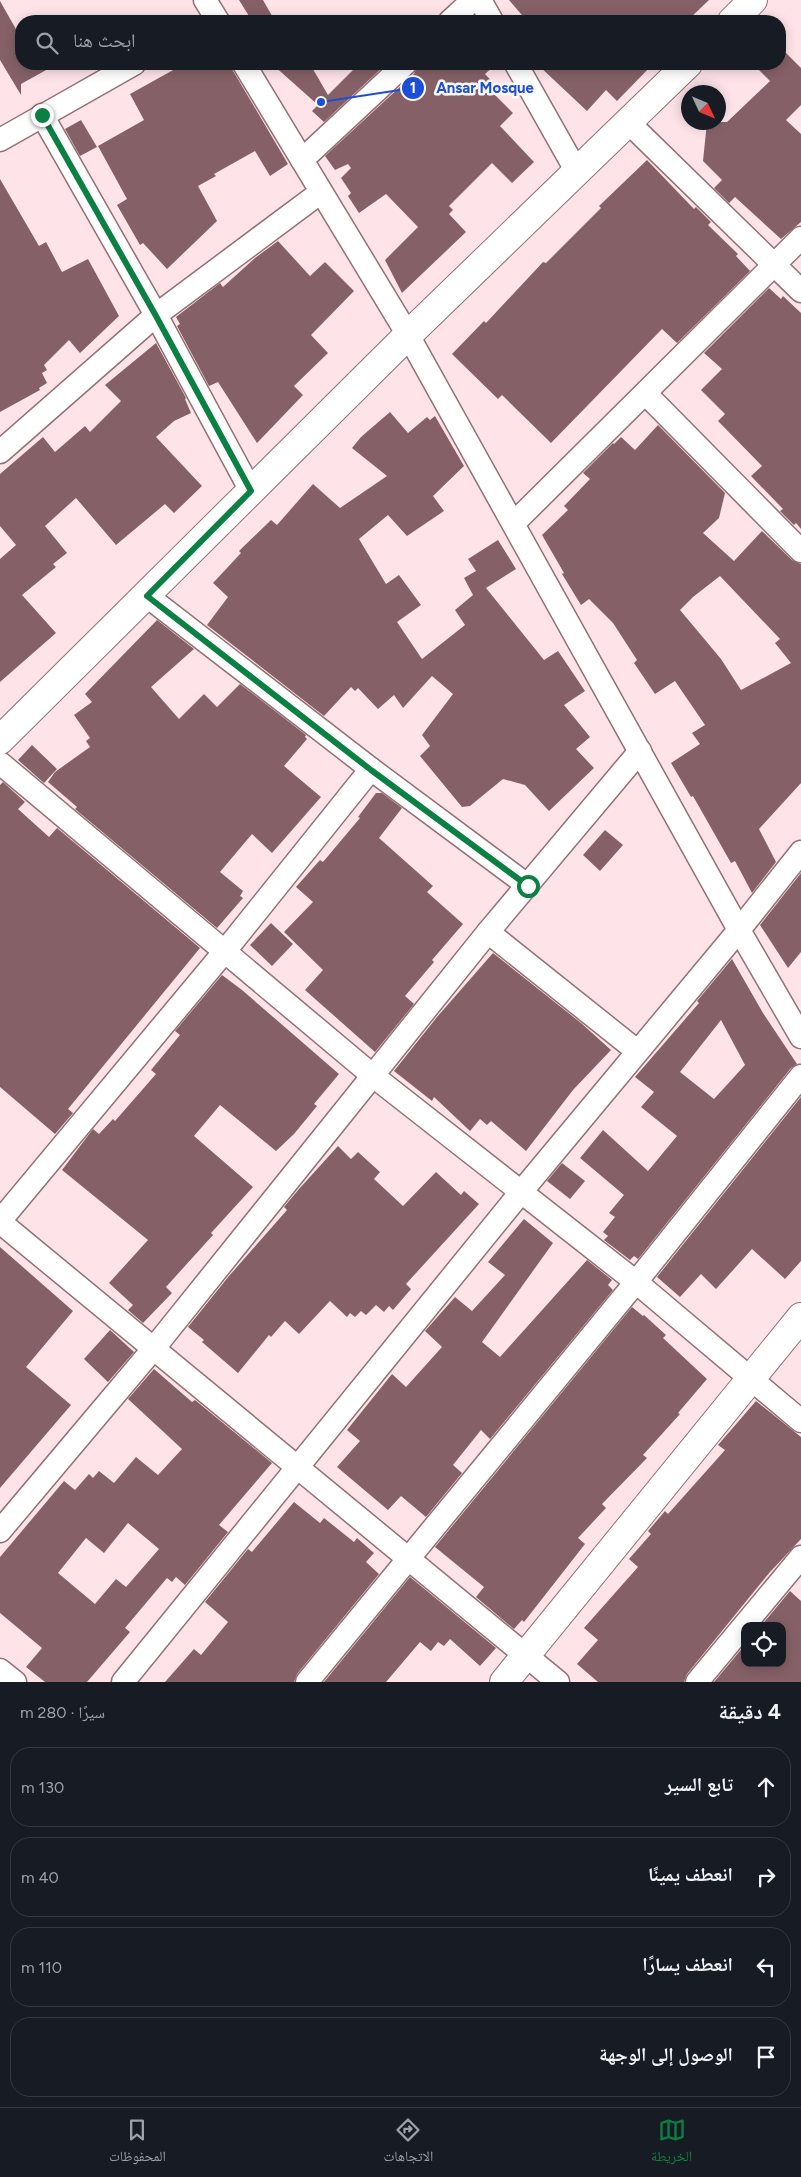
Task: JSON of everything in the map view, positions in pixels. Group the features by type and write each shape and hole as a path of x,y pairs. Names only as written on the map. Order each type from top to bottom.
{"street":[{"path":"457,15 473,0"},
{"path":"480,0 489,15"},
{"path":"0,140 123,70"},
{"path":"248,70 408,335 739,930 801,1037"},
{"path":"302,160 399,70"},
{"path":"519,70 577,172"},
{"path":"0,740 408,335 682,70"},
{"path":"42,115 156,316 251,491"},
{"path":"628,122 801,291"},
{"path":"0,452 156,316 321,192"},
{"path":"514,523 801,238"},
{"path":"646,394 801,552"},
{"path":"147,596 371,770 528,886"},
{"path":"0,1530 154,1348 488,932 640,751"},
{"path":"0,763 372,1075 636,1282 801,1422"},
{"path":"371,770 225,951 0,1221 558,1682"},
{"path":"123,1682 521,1192 739,930 801,852"},
{"path":"488,932 637,1051"},
{"path":"307,1682 410,1560 801,1076"},
{"path":"504,1682 801,1317"},
{"path":"697,1682 801,1557"},
{"path":"0,1670 15,1682"}],"building":[{"path":"239,0 263,0 272,15 248,15"},
{"path":"509,0 709,0 693,15 522,15"},
{"path":"0,1 15,27 15,70 46,70 21,84 21,95 0,60"},
{"path":"786,53 801,68 801,105 786,120 801,134 801,222 781,239 735,197 729,203 714,188 722,180 703,161 706,130 726,130 727,122 770,81 759,70 786,70"},
{"path":"173,70 233,70 288,164 270,176 255,151 214,174 216,176 198,186 217,221 167,269 143,243 140,245 117,205 127,199 98,146 144,120 130,94"},
{"path":"279,70 313,70 328,95 353,70 380,70 324,122 312,111 318,105"},
{"path":"416,70 489,70 485,74 499,89 494,94 513,113 500,126 534,162 512,183 492,163 449,206 453,210 449,214 466,232 402,293 385,260 418,227 386,194 359,213 348,196 351,193 341,178 351,168 348,164 335,170 325,156 414,74"},
{"path":"543,70 647,70 617,101 606,90 587,111"},
{"path":"81,120 97,147 80,156 65,129"},
{"path":"647,160 694,209 696,207 711,222 708,225 738,254 736,256 750,271 677,343 662,329 551,443 502,395 498,399 452,354 484,321 486,323 543,262 546,263 601,208 599,206"},
{"path":"0,179 39,246 46,242 62,272 88,259 119,316 80,353 69,340 44,365 47,370 42,373 47,383 39,388 40,390 0,412"},
{"path":"278,241 310,276 325,262 354,291 311,335 328,353 294,386 303,395 257,443 218,382 209,386 177,326 180,324 176,317 220,283 223,287 255,258"},
{"path":"769,288 781,299 783,296 801,313 801,529 796,523 794,525 780,511 783,509 751,476 762,466 718,421 725,414 701,390 722,369 704,353"},
{"path":"156,343 186,398 191,413 174,421 156,437 202,486 174,513 165,504 116,545 76,498 45,526 67,553 53,564 56,567 22,595 56,633 0,682 0,559 16,545 0,526 0,474 43,437 55,452 85,426 90,432 121,401 105,385"},
{"path":"390,412 408,433 427,417 430,420 435,416 464,466 433,496 444,511 407,536 388,515 359,539 386,584 399,575 421,605 397,622 422,659 465,625 455,610 473,595 464,578 476,571 468,559 498,540 516,569 486,588 544,660 558,651 585,691 564,705 590,737 576,749 594,768 549,811 525,785 503,779 470,806 462,807 420,756 430,746 422,735 453,694 432,676 403,708 394,695 378,709 358,688 355,691 351,687 324,716 207,625 228,597 213,583 241,553 239,551 271,520 277,525 313,484 340,508 387,476 352,448 361,437"},
{"path":"658,425 725,493 719,518 703,533 734,561 762,531 792,560 801,564 801,783 759,829 776,862 752,893 735,861 731,863 693,796 691,797 671,763 700,744 692,733 705,725 675,681 655,694 634,663 637,660 613,623 589,599 581,605 562,574 564,573 542,535 568,510 564,506 590,479 583,473 613,443 621,437 635,450","holes":["720,576 780,639 775,643 791,663 741,690 721,659 680,610"]},
{"path":"157,620 194,649 151,687 179,719 204,694 217,707 240,684 306,735 307,739 284,766 321,797 272,853 252,834 220,872 243,891 240,896 243,898 217,928 75,809 77,807 48,782 55,772 90,747 86,741 90,738 74,715 92,702 85,694"},
{"path":"32,745 57,769 44,783 18,760"},
{"path":"3,782 25,802 18,809 49,837 57,828 200,948 68,1109 73,1113 55,1134 0,1087 0,785"},
{"path":"376,793 382,793 402,808 379,838 433,886 427,892 463,924 432,960 434,962 405,996 414,1004 375,1052 305,990 323,970 284,932 313,902 296,887 320,860 323,862 360,818 358,817"},
{"path":"605,830 623,845 600,871 583,855"},
{"path":"801,873 801,952 788,968 760,925"},
{"path":"271,923 293,944 272,966 250,945"},
{"path":"493,953 581,1023 611,1050 573,1090 526,1151 491,1121 487,1125 480,1119 470,1131 434,1097 432,1101 394,1071 437,1017"},
{"path":"732,959 763,1013 797,1064 791,1068 638,1259 634,1256 630,1260 604,1240 608,1236 603,1232 615,1217 609,1213 624,1195 580,1158 603,1130 648,1171 677,1136 641,1107 654,1092 635,1077 699,1003 697,1001","holes":["721,1020 745,1065 714,1099 680,1072"]},
{"path":"222,975 339,1074 314,1104 317,1106 294,1134 276,1151 220,1105 194,1136 253,1187 166,1287 172,1293 143,1323 128,1310 133,1305 109,1283 148,1240 62,1170 93,1129 99,1134 113,1119 115,1121 156,1074 151,1070 180,1035 175,1031"},
{"path":"801,1097 801,1261 785,1279 752,1249 716,1289 701,1274 680,1297 657,1277"},
{"path":"338,1146 351,1159 358,1152 380,1172 374,1179 403,1206 436,1172 461,1195 464,1191 479,1204 406,1284 411,1289 393,1310 389,1306 384,1312 376,1305 366,1315 361,1311 355,1317 350,1313 347,1317 330,1301 299,1334 285,1321 271,1337 269,1335 238,1373 202,1342 204,1340 188,1327 229,1276 287,1210 284,1207"},
{"path":"562,1163 585,1181 570,1199 547,1181"},
{"path":"524,1219 553,1243 482,1342 500,1357 587,1260 612,1280 608,1285 613,1290 490,1439 481,1430 453,1465 462,1473 426,1517 401,1496 388,1510 337,1467 360,1441 347,1430 392,1374 406,1387 442,1347 425,1331 455,1297 472,1311 505,1275 488,1262"},
{"path":"0,1247 73,1311 26,1367 71,1405 0,1488"},
{"path":"632,1307 666,1335 663,1338 707,1379 678,1413 680,1414 643,1455 647,1458 602,1504 606,1508 578,1538 585,1544 524,1622 522,1620 514,1629 476,1597 484,1587 435,1547"},
{"path":"110,1330 134,1352 108,1382 84,1359"},
{"path":"154,1369 192,1402 195,1400 272,1463 219,1525 228,1532 185,1585 176,1577 172,1582 167,1578 125,1628 130,1632 87,1682 45,1682 26,1667 42,1648 0,1613 0,1557 64,1481 75,1490 89,1474 93,1478 99,1471 114,1483 136,1457 158,1475 182,1449 128,1399","holes":["128,1523 159,1549 126,1587 116,1579 95,1604 58,1573 86,1538 104,1553"]},
{"path":"756,1401 801,1437 801,1539 770,1572 687,1674 684,1682 598,1682 577,1664 598,1640 584,1628 638,1567 629,1559 651,1534 648,1531 665,1511 668,1514 725,1450 718,1445"},
{"path":"294,1502 320,1523 324,1518 354,1542 357,1538 374,1553 366,1562 379,1574 297,1674 294,1682 165,1682 194,1649 201,1655 228,1622 205,1602 248,1549 252,1552"},
{"path":"410,1577 496,1648 480,1666 450,1639 444,1646 438,1642 431,1651 420,1642 386,1682 324,1682"},
{"path":"790,1591 801,1601 801,1682 714,1682 741,1650 741,1667 786,1667 786,1622 764,1622"}],"place":[{"name":"Ansar Mosque","path":"321,102"}],"route":[{"path":"42,115 156,316 251,491 147,596 371,770 528,886"}]}
